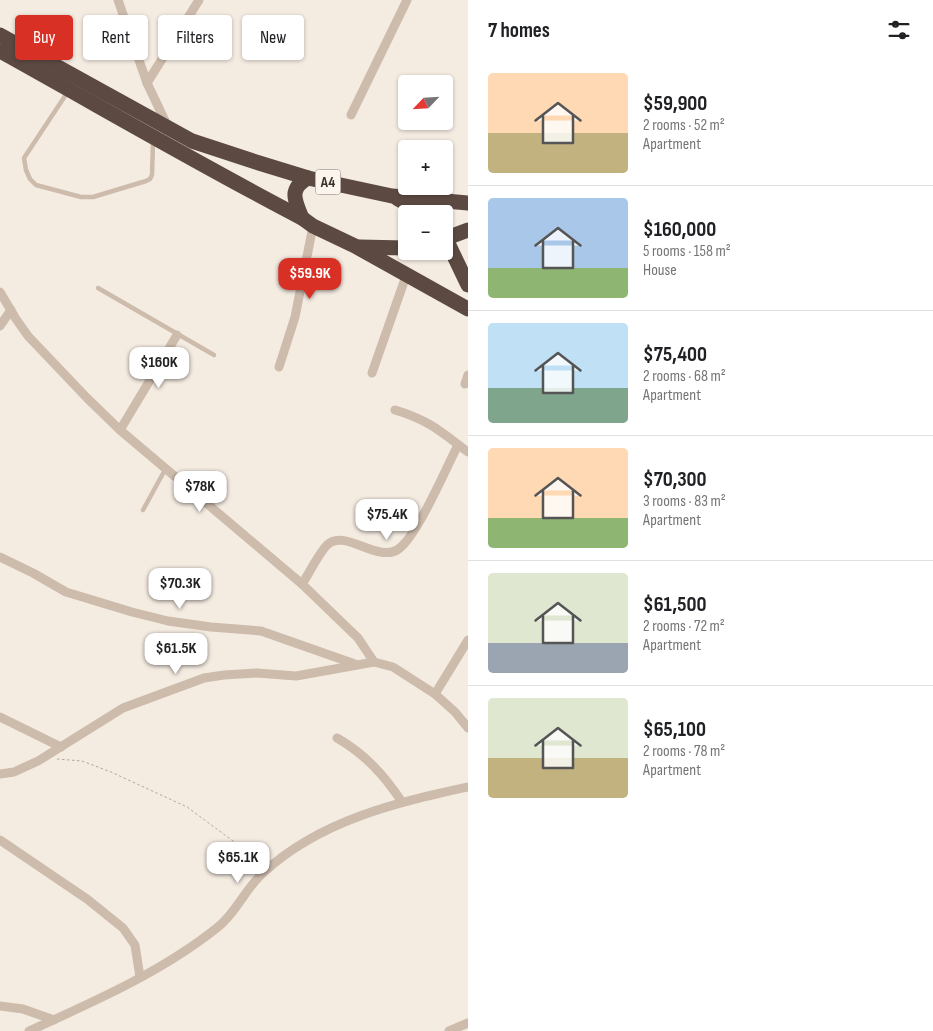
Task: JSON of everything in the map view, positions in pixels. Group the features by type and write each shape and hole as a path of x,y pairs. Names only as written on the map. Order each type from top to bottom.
{"highway":[{"name":"A4","path":"0,35 192,141 308,178 392,196 468,203"},
{"path":"0,52 226,178 355,246 468,309"},
{"path":"307,222 295,200 294,192 300,182 308,178"},
{"path":"392,196 408,205"},
{"path":"453,235 468,230"},
{"path":"355,246 398,248"},
{"path":"453,256 468,286"}],"street":[{"path":"118,0 148,83 168,127"},
{"path":"148,83 199,0"},
{"path":"351,115 407,0"},
{"path":"279,367 295,317 307,222"},
{"path":"372,373 406,276"},
{"path":"0,292 28,336 87,398 120,430 302,584 358,638 374,662"},
{"path":"0,326 11,310"},
{"path":"120,430 177,335"},
{"path":"465,384 468,375"},
{"path":"395,410 413,416 440,430 468,452"},
{"path":"302,584 326,548 333,542 345,541 384,553 394,552 406,543 419,523 458,445"},
{"path":"0,557 66,592 132,612 168,620 261,631 358,664"},
{"path":"435,694 468,640"},
{"path":"0,774 14,772 44,757 123,708 204,678 224,675 296,676 374,662 393,667 435,694 455,712 468,728"},
{"path":"0,717 61,747"},
{"path":"337,738 356,749 388,780 402,802"},
{"path":"29,1031 84,1006 172,959 220,926 260,875 288,852 326,829 402,802 468,787"},
{"path":"0,840 87,899 123,928 135,945 140,977"},
{"path":"0,1006 23,1009 54,1020"},
{"path":"449,1031 468,1023"}],"lane":[{"path":"69,90 24,158 30,179 36,185 81,197 93,197 146,181 152,175 153,137"},
{"path":"98,288 214,355"},
{"path":"143,510 166,468"}],"path":[{"path":"44,757 82,761 111,772 187,807 252,855 260,875"}]}
